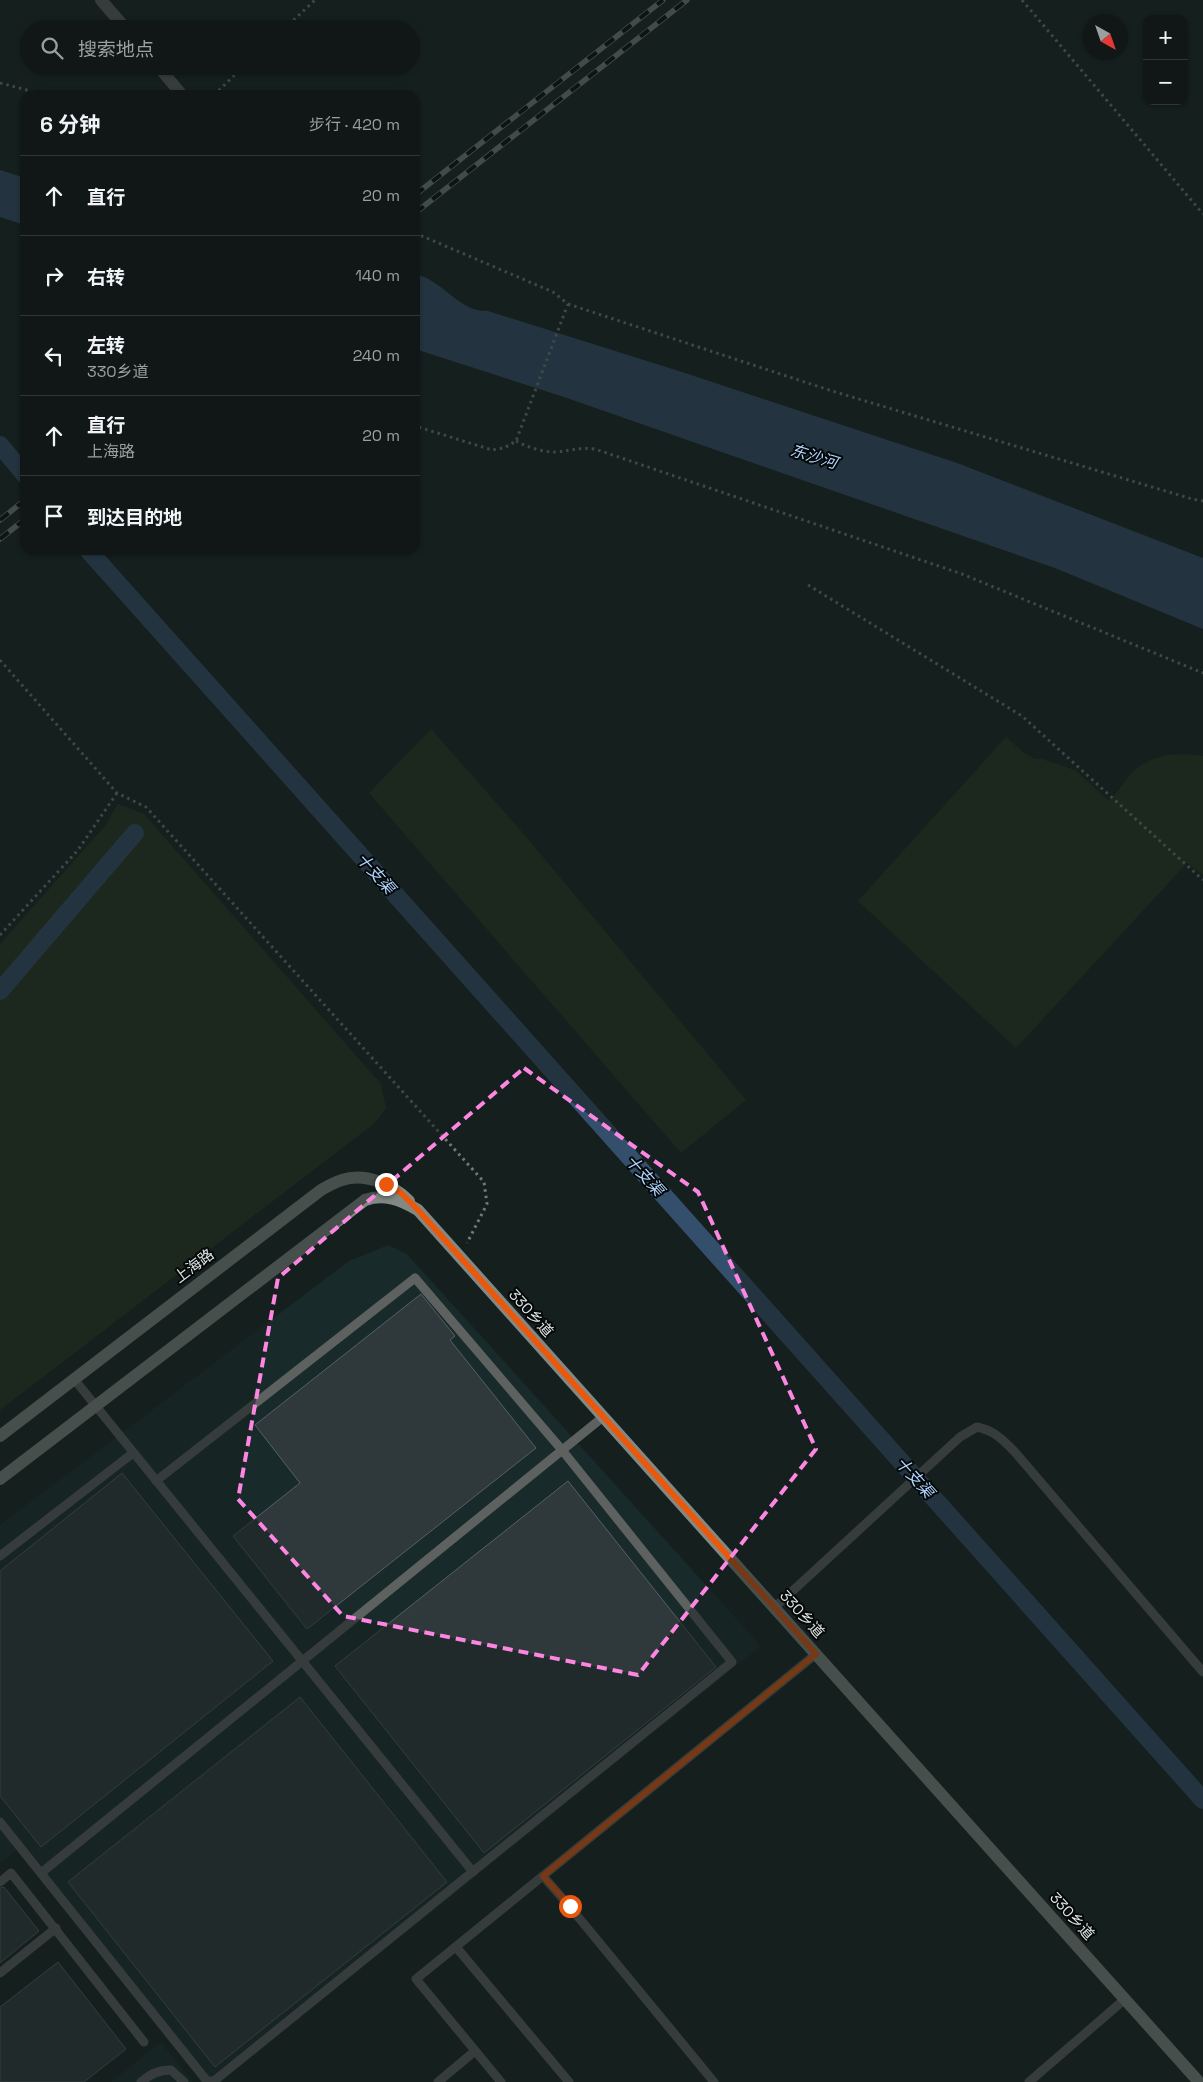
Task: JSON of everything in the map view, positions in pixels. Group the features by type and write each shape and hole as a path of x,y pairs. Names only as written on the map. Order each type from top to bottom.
{"street":[{"path":"101,0 118,20"},
{"path":"165,75 178,90"},
{"name":"上海路","path":"0,1436 321,1190 342,1180 362,1177 386,1184 400,1192 418,1210"},
{"name":"330乡道","path":"95,1406 365,1200 373,1197 391,1198 402,1201 418,1210 1199,2082"},
{"path":"0,1479 95,1406"}],"lane":[{"path":"0,1822 207,2081 214,2081 732,1662 562,1450 415,1278 156,1481"},
{"path":"74,1379 473,1872"},
{"path":"41,1873 603,1417"},
{"path":"774,1608 944,1451 960,1437 977,1427 987,1429 997,1435 1014,1451 1203,1672"},
{"path":"0,1556 133,1453"},
{"path":"501,2082 416,1979 816,1654"},
{"path":"0,1882 12,1873 144,2042"},
{"path":"543,1876 570,1906 714,2082"},
{"path":"0,1973 56,1928"},
{"path":"456,1947 569,2082"},
{"path":"1029,2082 1125,1999"},
{"path":"438,2082 475,2051"},
{"path":"141,2082 162,2070 171,2070 184,2082"}],"path":[{"path":"294,20 315,0"},
{"path":"1022,0 1203,214"},
{"path":"219,90 235,75"},
{"path":"0,83 27,90"},
{"path":"420,235 553,292 568,304 832,391 1192,499 1203,500"},
{"path":"420,428 492,450 504,448 516,441 568,304"},
{"path":"516,441 528,447 553,452 578,447 595,449 962,574 1203,672"},
{"path":"808,585 1022,716 1203,880"},
{"path":"0,660 117,792 146,807 484,1182 487,1204 459,1257"},
{"path":"0,934 78,850 117,792"}],"highlighted area":[{"path":"524,1068 698,1192 816,1449 638,1675 343,1616 238,1499 278,1278"}],"shaded area":[{"path":"388,1245 407,1254 761,1646 221,2082 201,2082 17,1850 0,1863 0,1525 349,1261"},
{"path":"161,2042 193,2082 111,2082"}],"green space":[{"path":"431,729 522,832 746,1100 681,1153 369,793"},
{"path":"1006,737 1024,753 1035,759 1042,759 1075,770 1109,801 1131,774 1146,762 1164,756 1184,754 1203,756 1203,875 1187,863 1016,1048 858,901"},
{"path":"118,804 144,814 381,1084 386,1108 375,1123 0,1410 0,944 105,826"}],"water":[{"path":"0,170 20,176 20,223 0,217"},
{"name":"东沙河","path":"420,276 469,307 488,311 685,373 957,463 1203,558 1203,629 1055,568 564,397 420,351"}],"building":[{"path":"421,1294 455,1336 450,1340 536,1448 307,1629 233,1536 300,1483 255,1425"},
{"path":"122,1473 273,1661 41,1847 0,1796 0,1571"},
{"path":"568,1481 716,1667 484,1853 335,1666"},
{"path":"300,1697 447,1882 215,2067 68,1882"},
{"path":"4,1887 39,1931 0,1963 0,1888"},
{"path":"58,1962 126,2049 84,2082 0,2082 0,2007"}],"waterway":[{"name":"十支渠","path":"0,445 20,469"},
{"name":"十支渠","path":"92,555 1203,1800"},
{"path":"0,991 135,833"}],"railway":[{"path":"420,191 663,0"},
{"path":"420,209 687,0"},
{"path":"0,520 20,504"},
{"path":"0,539 20,523"}],"route":[{"path":"386,1184 400,1192 418,1210 816,1654 543,1876 570,1906"}]}
